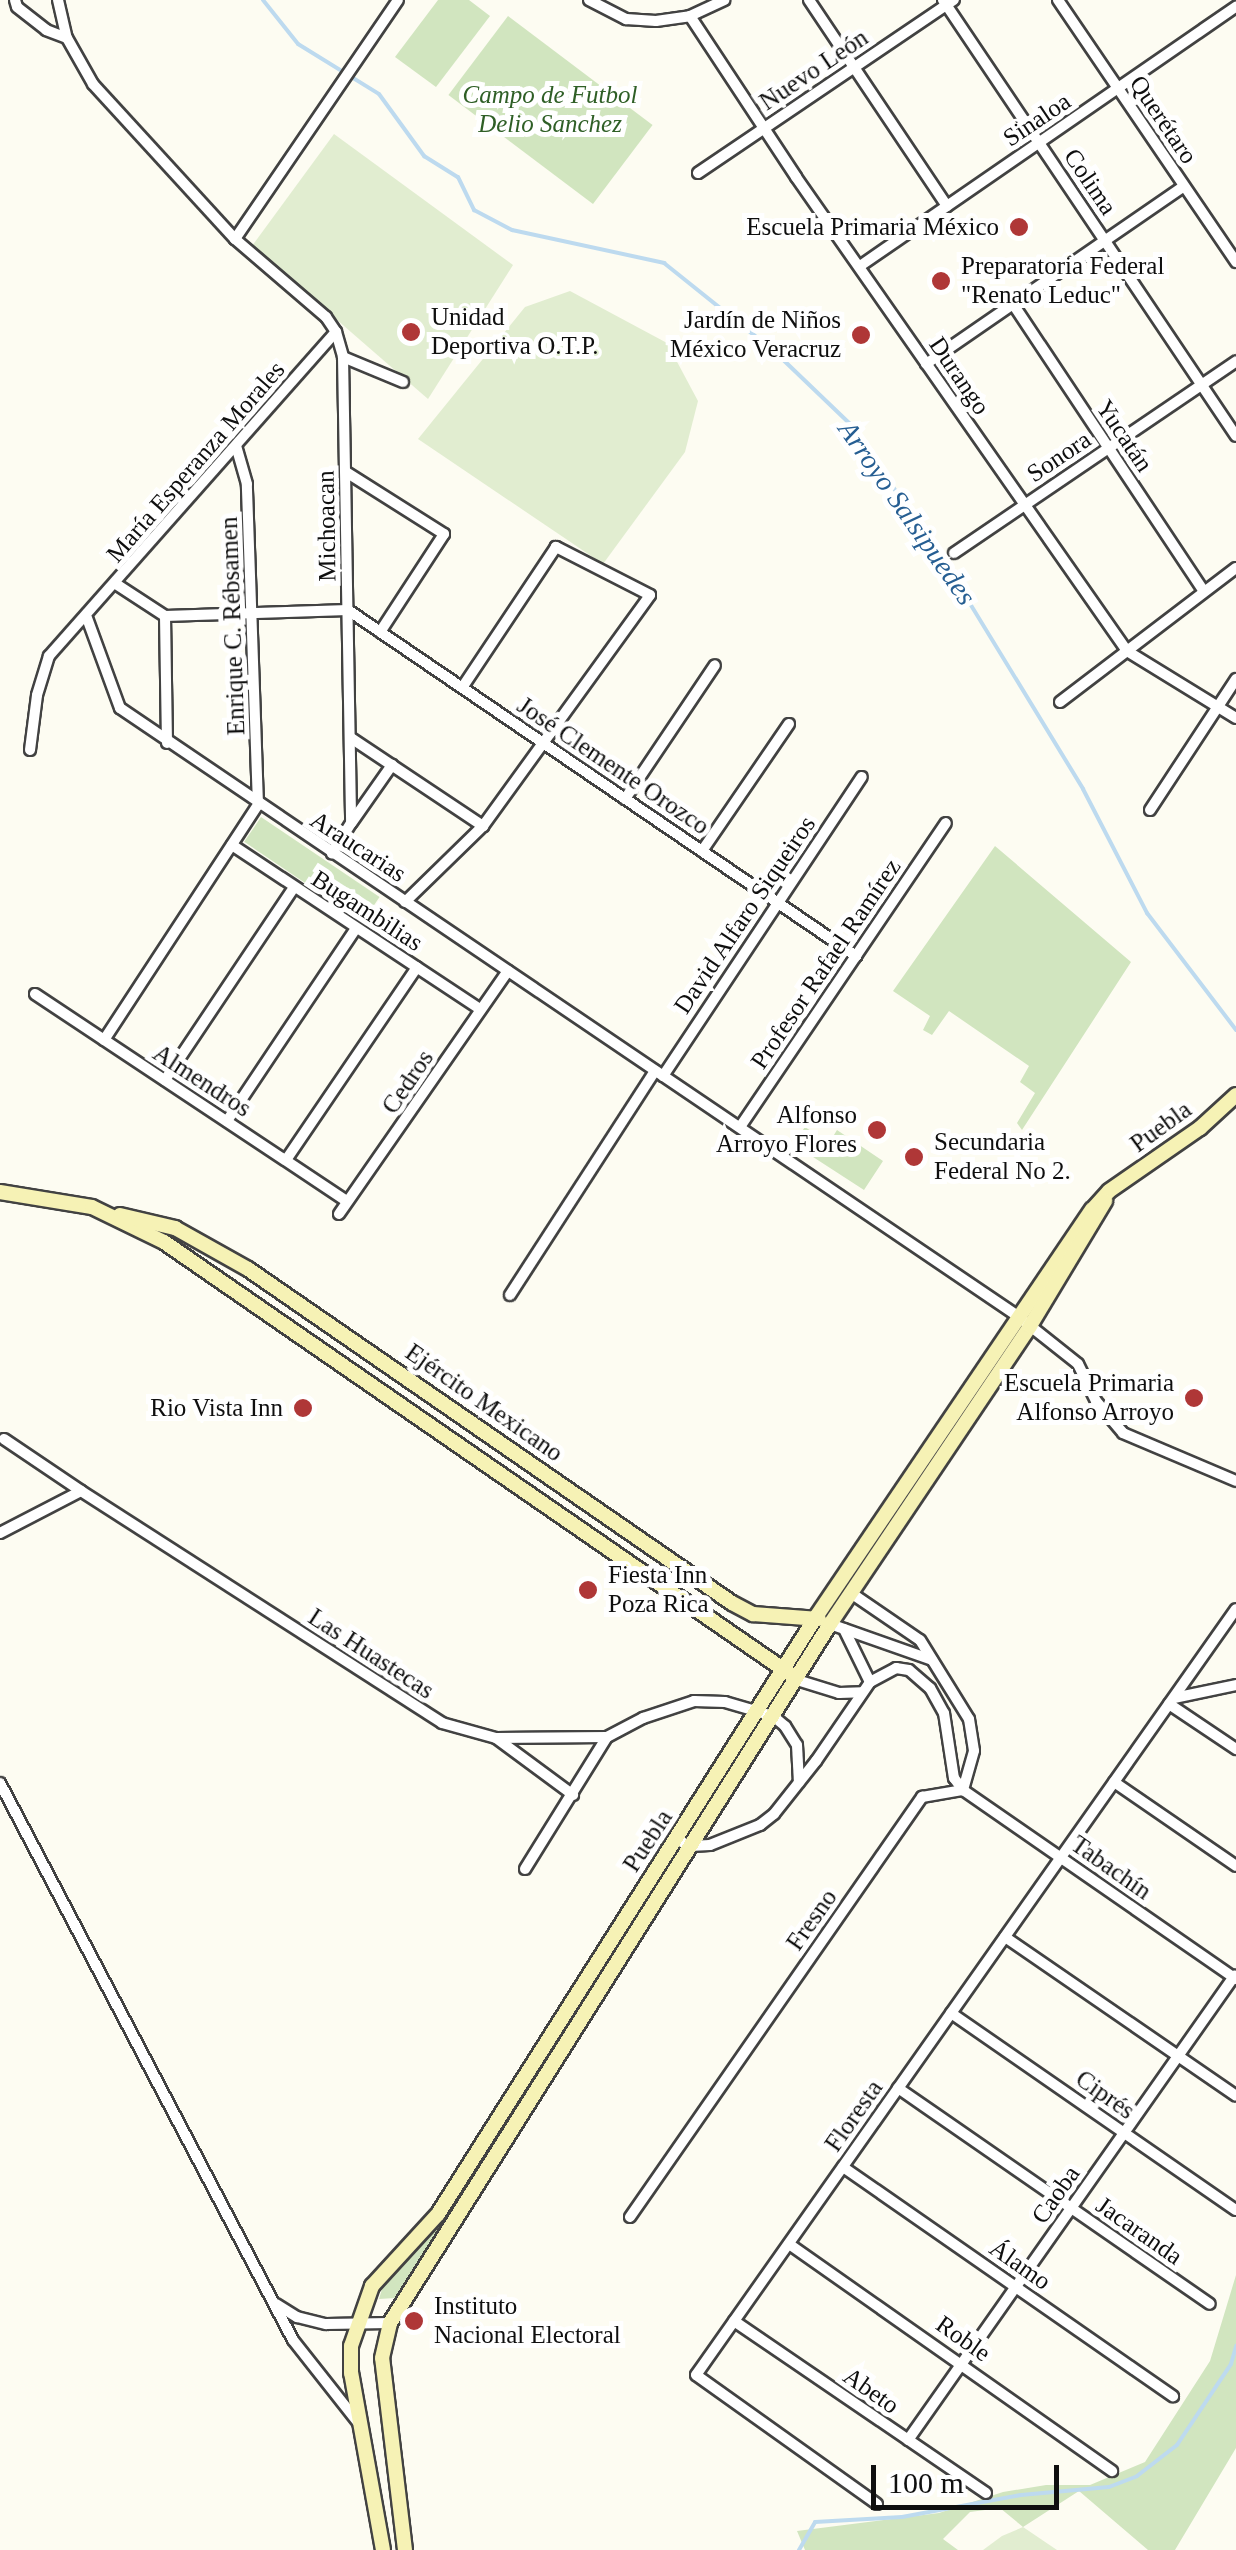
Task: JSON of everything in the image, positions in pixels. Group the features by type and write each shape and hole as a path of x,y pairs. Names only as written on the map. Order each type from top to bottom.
{"main road":[{"name":"Puebla","path":"383,2550 350,2373 357,2321 372,2286 438,2214 683,1842 797,1680 1109,1191 1200,1128 1236,1095"},
{"name":"Ejército Mexicano","path":"0,1192 175,1228 248,1270 753,1614"},
{"name":"Ejército Mexicano","path":"110,1213 164,1242 797,1680"},
{"path":"235,1291 248,1270"},
{"name":"Puebla","path":"405,2550 382,2358 390,2323 683,1842 757,1712 784,1670 830,1623 1025,1321"},
{"path":"463,1448 478,1427"},
{"path":"730,1630 753,1614 830,1623"}],"street":[{"path":"15,0 17,7 46,30 66,38"},
{"path":"58,0 66,38"},
{"path":"235,239 398,0"},
{"path":"589,0 626,19 690,16 725,0"},
{"path":"809,0 946,206"},
{"name":"Querétaro","path":"1058,0 1236,262"},
{"name":"Nuevo León","path":"698,174 948,2"},
{"name":"Colima","path":"948,2 1236,436"},
{"name":"Sinaloa","path":"860,266 1236,7"},
{"name":"Durango","path":"690,16 1127,651 1236,718"},
{"name":"Michoacan","path":"66,38 93,84 235,239 326,316 336,332 344,357 351,822"},
{"path":"926,364 1184,186"},
{"name":"Yucatán","path":"1013,304 1203,590"},
{"name":"María Esperanza Morales","path":"30,750 37,695 49,656 87,618 336,332"},
{"path":"344,357 403,382"},
{"name":"Sonora","path":"954,552 1236,362"},
{"name":"Enrique C. Rébsamen","path":"236,446 248,484 258,805"},
{"path":"346,472 444,534 380,632"},
{"path":"404,902 483,826 650,595 556,547 462,688"},
{"path":"1060,702 1236,568"},
{"path":"116,584 165,616 348,610"},
{"name":"José Clemente Orozco","path":"348,610 856,956"},
{"path":"165,616 167,743"},
{"name":"Araucarias","path":"87,618 120,708 1025,1321 1078,1364 1096,1401 1123,1433 1236,1482"},
{"path":"626,799 716,665"},
{"path":"1150,810 1236,679"},
{"path":"702,851 790,724"},
{"path":"351,738 483,826"},
{"path":"332,854 392,765"},
{"name":"David Alfaro Siqueiros","path":"659,1073 862,777"},
{"path":"104,1040 258,805"},
{"name":"Profesor Rafael Ramírez","path":"740,1127 946,824"},
{"name":"Bugambilias","path":"232,844 480,1010"},
{"path":"165,1080 294,887"},
{"path":"227,1122 356,928"},
{"path":"286,1160 417,967"},
{"name":"Cedros","path":"339,1214 508,971"},
{"name":"Almendros","path":"34,994 347,1201"},
{"path":"510,1295 659,1073"},
{"name":"Las Huastecas","path":"4,1439 442,1723 496,1738 608,1737 643,1718 694,1701 725,1702 773,1716"},
{"path":"0,1534 81,1492"},
{"path":"850,1593 920,1640 969,1718 974,1752 964,1790"},
{"name":"Floresta","path":"877,2504 696,2376 1236,1609"},
{"path":"830,1623 933,1660"},
{"path":"830,1623 866,1687"},
{"path":"797,1680 839,1693 866,1687 896,1668 909,1670 930,1688 944,1713 954,1778 964,1790"},
{"path":"1171,1701 1236,1686"},
{"path":"683,1842 710,1845 760,1825 799,1782 866,1687"},
{"path":"1171,1701 1236,1750"},
{"path":"773,1716 797,1745 799,1782"},
{"path":"525,1869 608,1737"},
{"path":"496,1738 573,1795"},
{"path":"1114,1782 1236,1866"},
{"path":"0,1784 293,2340 362,2427"},
{"name":"Tabachín","path":"964,1790 1235,1977"},
{"name":"Fresno","path":"630,2217 922,1797 964,1790"},
{"path":"1005,1937 1236,2096"},
{"name":"Caoba","path":"908,2440 1235,1977"},
{"name":"Ciprés","path":"951,2014 1236,2210"},
{"name":"Jacaranda","path":"898,2088 1210,2304"},
{"name":"Álamo","path":"843,2166 1173,2396"},
{"name":"Roble","path":"789,2244 963,2362 1112,2471"},
{"path":"275,2303 297,2318 326,2324 390,2323"},
{"name":"Abeto","path":"734,2321 986,2493"}],"green space":[{"path":"438,0 469,0 490,16 436,87 395,57"},
{"name":"Campo de Futbol Delio Sanchez","path":"508,16 653,125 593,204 448,95"},
{"name":"Unidad Deportiva O.T.P.","path":"334,134 513,265 428,399 252,246"},
{"path":"570,291 667,343 698,401 685,452 603,564 418,439 525,307"},
{"path":"261,817 380,897 363,922 244,842"},
{"path":"995,846 1131,962 1022,1130 1017,1123 1035,1093 1020,1082 1029,1066 949,1011 932,1035 923,1030 930,1016 893,991"},
{"path":"805,1127 829,1143 837,1130 883,1161 864,1190 793,1144"},
{"path":"475,2170 395,2298 379,2299 382,2289 429,2237"},
{"path":"1236,2275 1236,2448 1175,2550 1148,2550 1079,2491 1023,2527 1000,2508 970,2512 943,2539 958,2550 805,2550 797,2531 939,2513 1003,2492 1046,2485 1090,2485 1145,2462 1210,2361"},
{"path":"1023,2527 1057,2550 983,2550 1002,2536"}],"waterway":[{"name":"Arroyo Salsipuedes","path":"263,0 298,44 379,94 424,156 458,177 474,210 512,230 664,263 775,352 849,423 944,561 1083,789 1147,913 1236,1030"},
{"name":"Arroyo Salsipuedes","path":"799,2550 815,2522 902,2517 1021,2495 1109,2487 1137,2476 1177,2445 1231,2364 1236,2346"}],"place":[{"name":"Escuela Primaria México","path":"1019,227"},
{"name":"Preparatoria Federal \"Renato Leduc\"","path":"941,281"},
{"name":"Unidad Deportiva O.T.P.","path":"411,332"},
{"name":"Jardín de Niños México Veracruz","path":"861,335"},
{"name":"Alfonso Arroyo Flores","path":"877,1130"},
{"name":"Secundaria Federal No 2.","path":"914,1157"},
{"name":"Escuela Primaria Alfonso Arroyo","path":"1194,1398"},
{"name":"Rio Vista Inn","path":"303,1408"},
{"name":"Fiesta Inn Poza Rica","path":"588,1590"},
{"name":"Instituto Nacional Electoral","path":"414,2321"}]}
